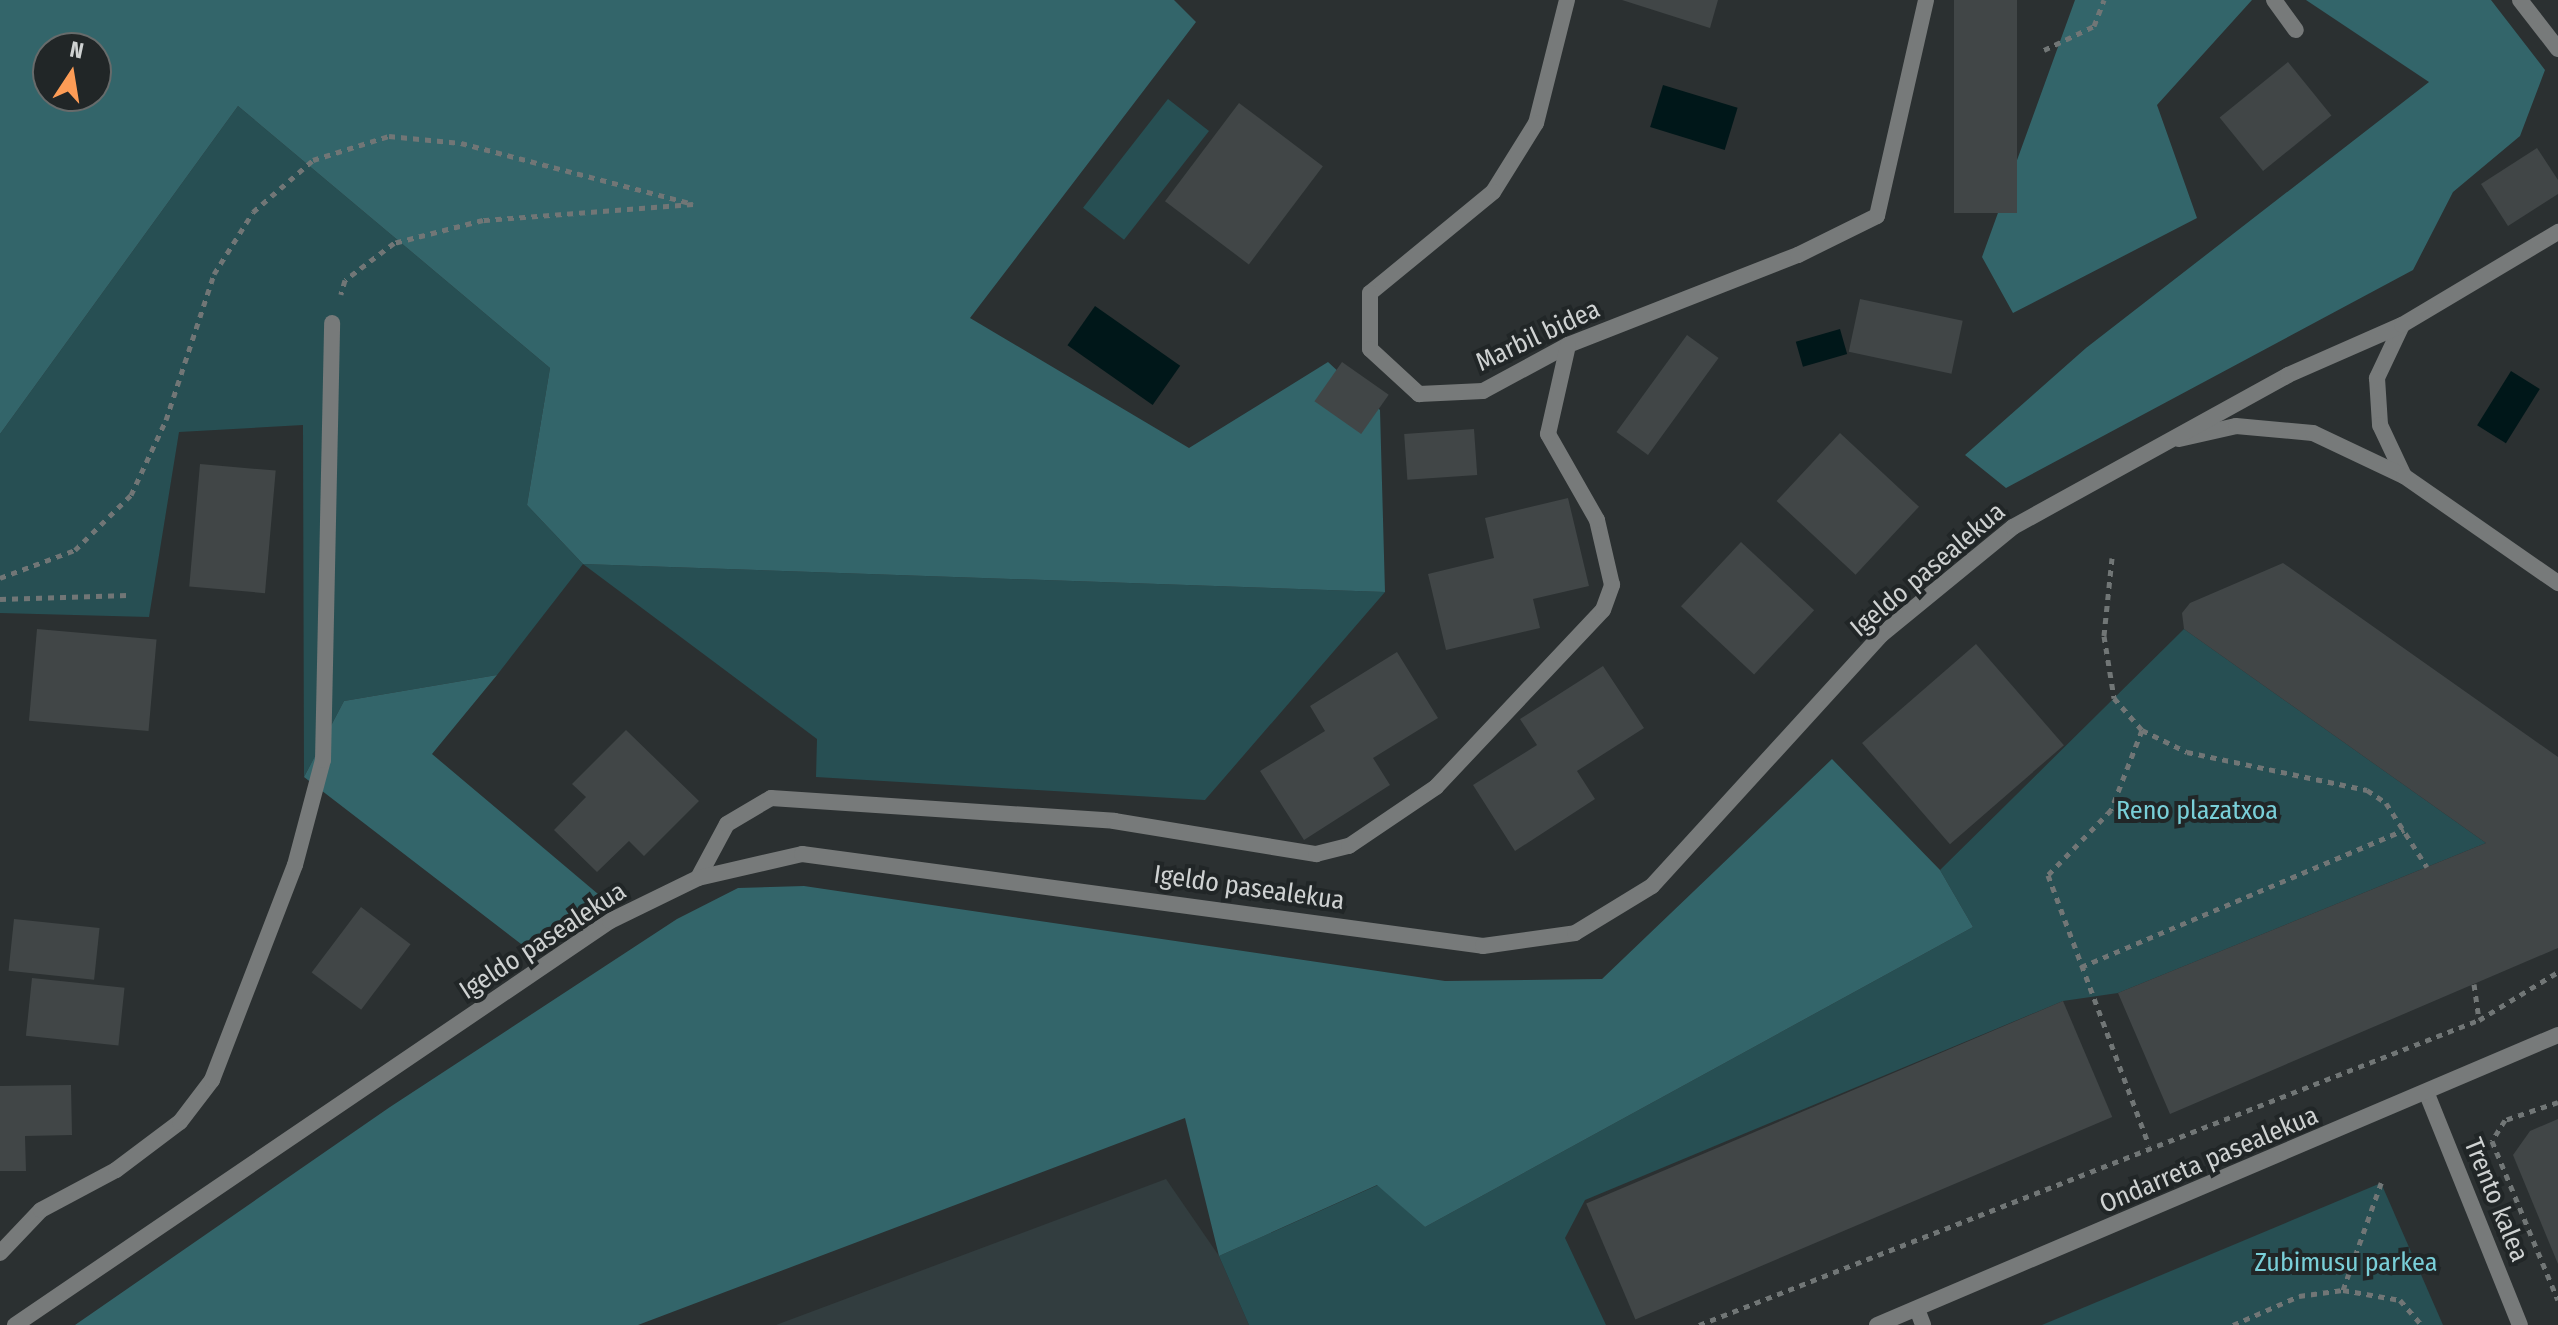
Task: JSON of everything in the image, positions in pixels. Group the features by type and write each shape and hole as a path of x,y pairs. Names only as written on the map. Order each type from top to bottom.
{"street":[{"name":"Marbil bidea","path":"1567,0 1536,123 1493,192 1419,245 1370,293 1370,349 1419,394 1483,391 1568,345 1798,255 1877,216 1926,0"},
{"path":"2274,0 2296,30"},
{"path":"2520,0 2558,49"},
{"name":"Igeldo pasealekua","path":"15,1325 610,921 698,878 802,854 1483,946 1575,933 1652,886 1881,635 2013,527 2154,444 2402,325 2558,232"},
{"path":"0,1253 41,1210 116,1170 180,1122 212,1080 290,878 323,760 332,323"},
{"path":"2402,325 2377,378 2380,425 2404,476"},
{"path":"698,878 727,824 771,798 1114,821 1316,854 1349,846 1436,787 1603,610 1612,585 1597,520 1548,434 1568,345"},
{"path":"2154,444 2269,425 2313,433 2404,476 2558,583"},
{"name":"Ondarreta pasealekua","path":"1877,1325 1920,1317 2558,1035"},
{"name":"Trento kalea","path":"2427,1094 2520,1325"}],"path":[{"path":"2044,50 2094,26 2104,0"},
{"path":"0,578 75,550 131,495 166,420 214,274 253,212 313,160 389,136 461,143 693,204 483,220 394,243 345,280 332,323"},
{"path":"2112,558 2104,636 2114,698 2142,730 2187,752 2341,780 2386,803 2427,867"},
{"path":"0,599 128,595"},
{"path":"2142,730 2111,810 2048,875 2149,1145"},
{"path":"2081,967 2404,830"},
{"path":"1699,1325 2149,1145 2479,1020 2558,972"},
{"path":"2474,984 2479,1020"},
{"path":"2558,1102 2505,1120 2492,1141 2558,1300"},
{"path":"2343,1290 2381,1183"},
{"path":"2233,1325 2299,1296 2343,1290 2400,1300 2422,1325"}],"shaded area":[{"path":"0,0 1174,0 1196,22 970,318 1189,448 1328,362 1380,410 1385,592 583,564 527,505 550,368 238,106 0,434"},
{"path":"2075,0 2252,0 2157,105 2197,218 2013,313 1982,257"},
{"path":"2306,0 2491,0 2545,70 2520,136 2453,192 2413,270 2006,488 1965,455 2086,348 2429,82"},
{"path":"1663,85 1738,108 1725,150 1650,127"},
{"path":"1095,306 1180,366 1153,405 1067,345"},
{"path":"1840,329 1847,354 1803,367 1796,342"},
{"path":"2511,371 2540,389 2506,443 2477,425"},
{"path":"497,675 432,754 598,894 525,947 304,777 344,701"},
{"path":"1832,759 1940,870 1973,927 1425,1227 1377,1185 1219,1256 1185,1118 638,1325 75,1325 390,1107 677,919 738,888 804,886 1445,981 1602,979"},
{"path":"1166,1179 1219,1256 1249,1325 776,1325"}],"green space":[{"path":"1168,99 1209,131 1124,240 1083,208"},
{"path":"238,106 550,368 527,505 583,564 497,675 344,701 304,777 303,425 179,432 149,617 0,613 0,434"},
{"path":"583,564 1385,592 1205,800 816,777 817,739"},
{"name":"Reno plazatxoa","path":"2184,629 2486,843 2118,993 2063,1001 1585,1200 1565,1238 1606,1325 1249,1325 1219,1256 1378,1185 1425,1227 1973,927 1940,870"},
{"name":"Zubimusu parkea","path":"2381,1183 2443,1325 2042,1325"}],"building":[{"path":"1622,0 1718,0 1710,28"},
{"path":"1954,0 2017,0 2017,213 1954,213"},
{"path":"2288,62 2331,116 2263,171 2220,117"},
{"path":"1239,103 1323,166 1249,264 1165,201"},
{"path":"2537,148 2558,180 2558,194 2508,226 2481,184"},
{"path":"1860,299 1963,321 1951,374 1849,352"},
{"path":"1687,335 1719,358 1648,455 1616,432"},
{"path":"1342,362 1389,395 1361,434 1314,401"},
{"path":"1474,429 1477,475 1407,480 1404,434"},
{"path":"1840,433 1919,507 1856,575 1777,501"},
{"path":"200,464 276,471 265,593 189,587"},
{"path":"1568,498 1589,586 1533,599 1540,628 1446,650 1428,574 1494,558 1485,518"},
{"path":"1741,542 1814,610 1754,675 1681,606"},
{"path":"2283,563 2558,757 2558,948 2170,1114 2118,993 2486,843 2184,629 2182,613 2190,603"},
{"path":"37,629 157,639 149,731 29,721"},
{"path":"1976,644 2064,745 1950,844 1862,743"},
{"path":"1397,652 1438,718 1373,758 1390,785 1304,840 1260,771 1325,731 1310,706"},
{"path":"1603,666 1644,728 1577,771 1595,799 1515,851 1473,785 1537,745 1520,719"},
{"path":"626,730 699,801 644,856 629,841 597,872 554,830 586,797 572,784"},
{"path":"361,907 411,944 361,1010 312,972"},
{"path":"14,919 100,928 94,980 9,971"},
{"path":"32,978 124,988 118,1045 26,1036"},
{"path":"2063,1001 2112,1117 1635,1319 1586,1203"},
{"path":"71,1085 72,1135 25,1136 26,1171 0,1171 0,1086"},
{"path":"2558,1119 2558,1264 2513,1155 2530,1131"}]}
